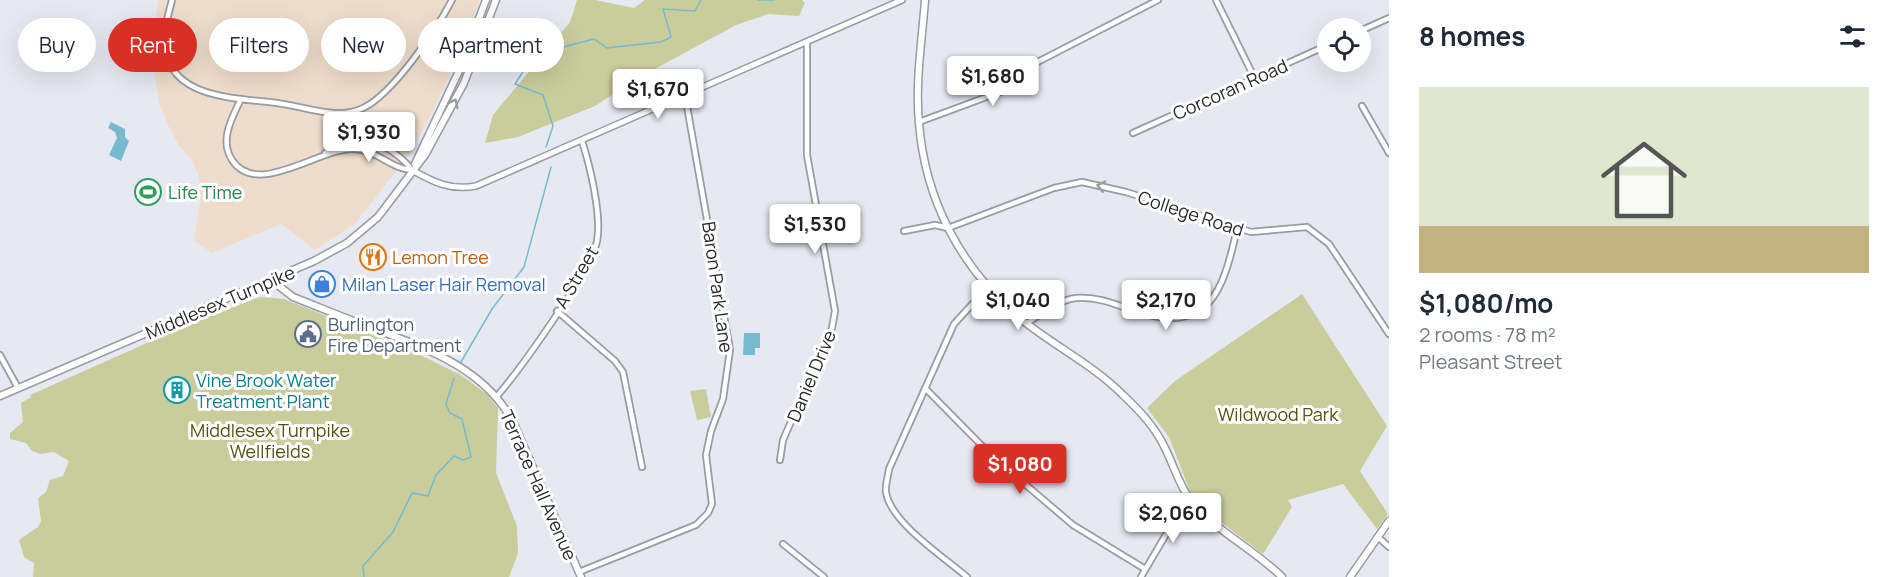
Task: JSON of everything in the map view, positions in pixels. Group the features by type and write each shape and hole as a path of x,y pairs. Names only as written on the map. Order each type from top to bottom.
{"main road":[{"name":"Middlesex Turnpike","path":"412,170 459,71 486,0"},
{"name":"Middlesex Turnpike","path":"0,396 277,278 331,253 355,237 385,209 436,137 455,102 496,0"},
{"path":"925,0 919,122 929,182 937,208 966,261 988,287 1028,324 1097,370 1133,404 1159,436 1190,499 1218,527 1282,577"},
{"name":"Terrace Hall Avenue","path":"277,278 279,286 293,297 433,352 464,370 496,396 514,424 580,575"},
{"path":"1350,577 1389,521"}],"street":[{"path":"172,0 164,42 176,72 197,90 338,114 366,107 380,96 418,54 452,0"},
{"path":"241,99 230,122 227,140 232,159 241,169 255,175 269,175 342,150 362,150 445,186 467,188 582,141 902,0"},
{"path":"919,122 1008,89 1024,69 1158,0"},
{"path":"1216,0 1254,77"},
{"path":"1371,26 1389,18"},
{"name":"Daniel Drive","path":"780,460 783,440 832,328 835,311 806,147 807,42"},
{"name":"Corcoran Road","path":"1133,133 1317,50"},
{"name":"Baron Park Lane","path":"580,575 696,525 708,513 712,504 706,455 711,431 723,399 729,342 685,95"},
{"path":"1362,105 1389,153"},
{"path":"320,156 344,141 362,139 378,144 403,160 412,170"},
{"name":"A Street","path":"496,396 557,311 588,263 597,240 595,203 582,141"},
{"name":"College Road","path":"948,228 1046,191 1082,182 1126,192 1237,229 1258,233 1311,228 1329,244 1389,334"},
{"path":"904,231 935,225 948,228"},
{"path":"1028,324 1060,303 1076,298 1095,298 1166,320 1196,311 1212,300 1222,286 1237,229"},
{"path":"967,577 896,514 886,491 890,469 954,324 988,287"},
{"path":"557,311 615,361 623,372 642,467"},
{"path":"0,354 18,388"},
{"path":"925,388 965,431 1061,516 1145,569"},
{"path":"1141,577 1181,509 1190,499"},
{"path":"1378,537 1389,548"},
{"path":"783,544 824,577"}],"shaded area":[{"path":"158,0 480,0 473,18 418,18 418,72 452,72 410,153 355,224 315,250 281,224 212,253 194,240 201,198 199,177 192,160 180,147 169,127 159,103 155,72 197,72 197,18 156,18"}],"green space":[{"path":"577,0 595,0 634,8 645,0 802,0 805,3 799,16 768,14 736,25 640,77 595,106 518,137 485,143 493,115 529,72 564,72 564,29 570,22"},
{"name":"Wildwood Park","path":"1302,294 1387,426 1360,471 1388,514 1377,529 1343,484 1288,500 1292,507 1263,554 1209,513 1190,491 1169,437 1147,408 1175,381"},
{"name":"Middlesex Turnpike Wellfields","path":"260,297 284,299 410,350 461,375 488,395 498,408 496,473 517,526 518,553 509,577 33,577 34,563 24,557 19,540 38,527 41,521 38,498 46,492 50,480 63,476 69,461 54,452 40,454 32,451 26,443 10,439 10,433 23,422 21,403 31,397 30,395 192,323"},
{"path":"706,389 711,417 697,420 690,391"}],"water":[{"path":"111,122 125,129 125,137 129,141 121,161 109,155 117,138 115,132 108,128"},
{"path":"744,333 760,333 760,348 755,348 755,355 743,355"}],"waterway":[{"path":"546,147 553,126 543,95 515,84 530,61 567,46 594,39 607,48 661,42 671,37 663,9 695,11 701,0"},
{"path":"758,0 774,0"},
{"path":"461,362 492,309 524,267 551,167"},
{"path":"364,577 363,566 393,532 412,493 428,496 436,475 454,456 463,460 471,457 462,419 450,413 446,404 454,378"}],"place":[{"name":"Life Time","path":"148,192"},
{"name":"Lemon Tree","path":"373,257"},
{"name":"Milan Laser Hair Removal","path":"322,284"},
{"name":"Burlington Fire Department","path":"308,334"},
{"name":"Vine Brook Water Treatment Plant","path":"177,390"}]}
